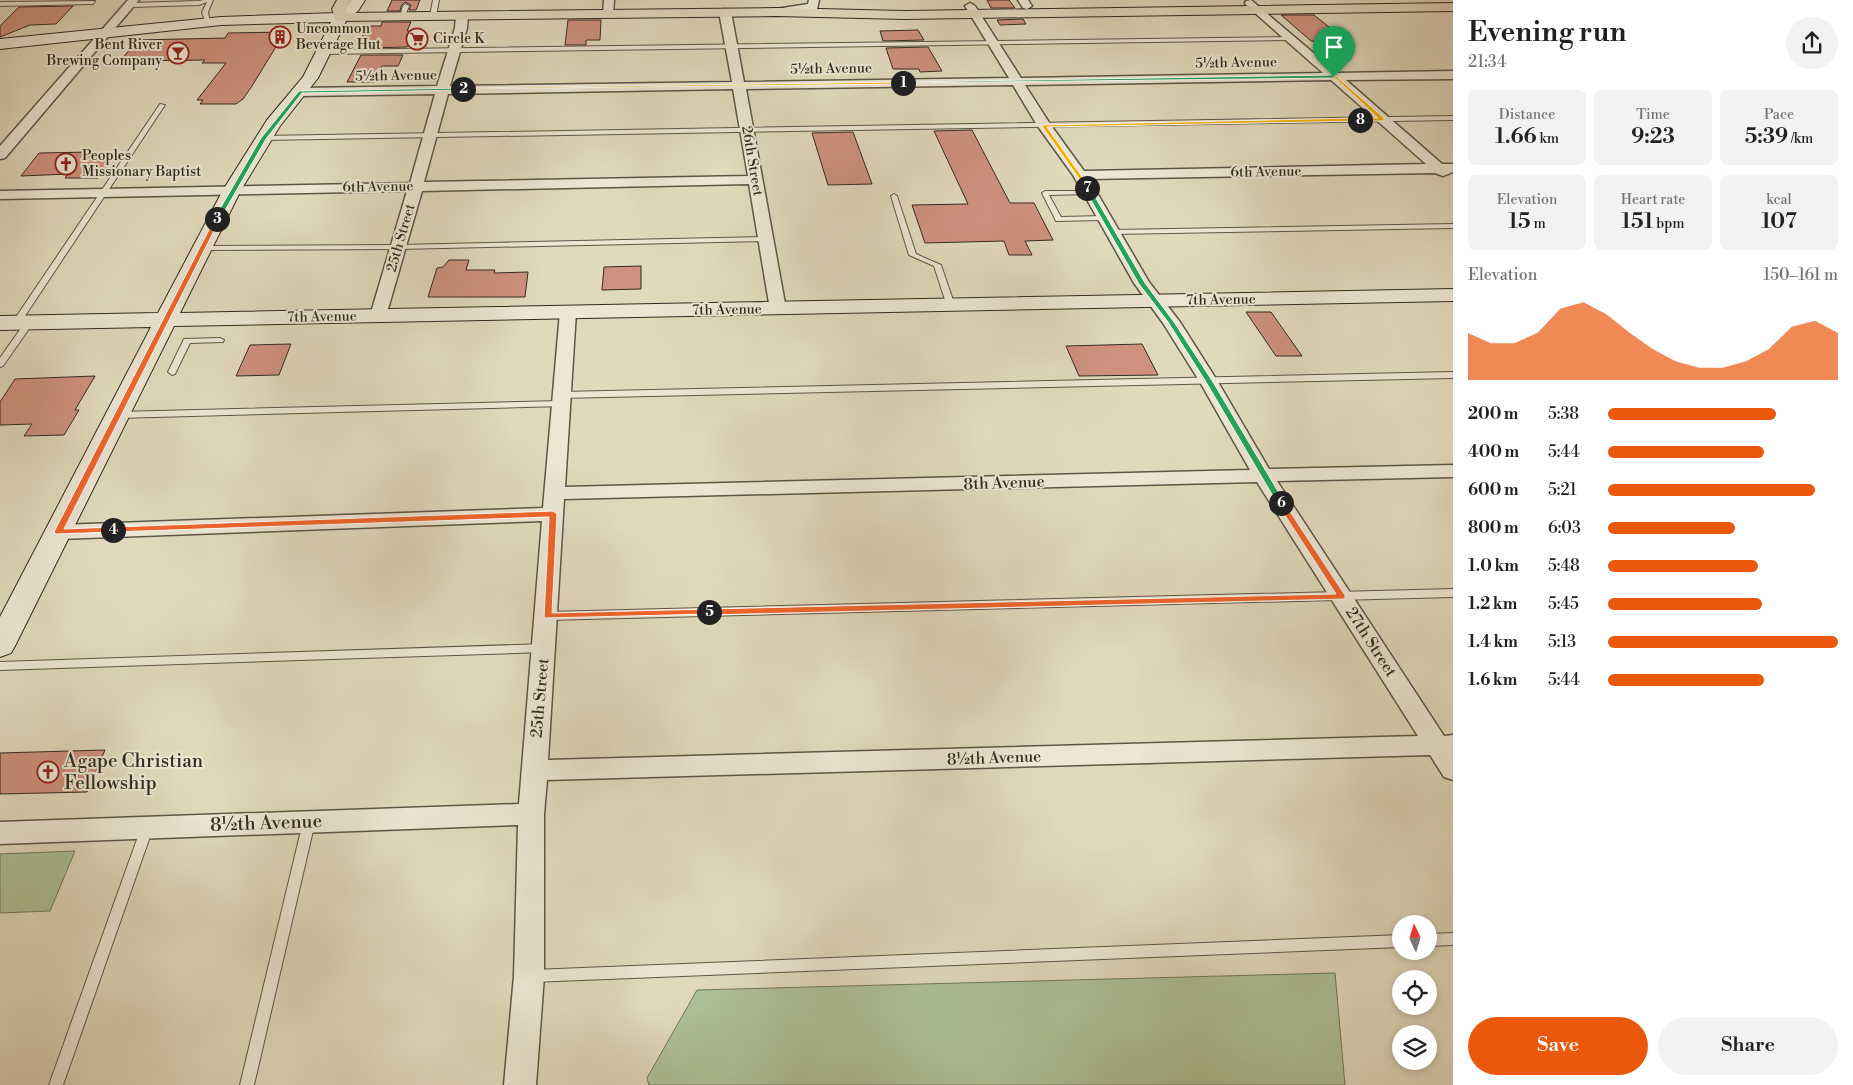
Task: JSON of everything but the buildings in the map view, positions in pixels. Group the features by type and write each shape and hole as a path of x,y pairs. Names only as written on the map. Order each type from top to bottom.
{"main road":[{"path":"343,8 404,11 432,16 462,16 609,7 725,12 897,15 972,10 1254,6 1437,0"},
{"path":"904,1 972,10 1025,3 1453,7"}],"street":[{"path":"0,44 354,8 358,0"},
{"path":"776,12 809,8 814,5 814,0"},
{"path":"0,155 132,2"},
{"path":"1254,6 1453,182"},
{"path":"0,646 232,190 264,138 310,78 343,8"},
{"name":"27th Street","path":"972,10 1044,125 1080,175 1142,284 1209,382 1263,476 1342,597 1446,745 1453,770"},
{"name":"26th Street","path":"725,12 740,85 746,130 778,309"},
{"name":"25th Street","path":"378,316 444,90 453,50 461,28 462,16"},
{"name":"5½th Avenue","path":"300,92 1453,75"},
{"name":"6th Avenue","path":"1080,175 1453,168"},
{"name":"6th Avenue","path":"0,195 756,180"},
{"name":"7th Avenue","path":"15,323 1453,295"},
{"name":"25th Street","path":"520,1085 529,976 531,814 547,616 560,400 568,312"},
{"name":"8th Avenue","path":"58,532 554,504 1263,476 1453,472"},
{"name":"8½th Avenue","path":"534,770 1446,745"},
{"name":"8½th Avenue","path":"0,833 531,814"}],"lane":[{"path":"132,2 199,3 209,0"},
{"path":"208,22 206,12 209,0"},
{"path":"432,16 436,0"},
{"path":"0,4 93,2"},
{"path":"323,52 1292,39"},
{"path":"0,364 15,323 162,105"},
{"path":"264,138 1453,118"},
{"path":"1089,192 1045,193 1059,219 1108,225 1453,226"},
{"path":"894,196 913,255 937,265 951,306"},
{"path":"202,248 399,247 766,239"},
{"path":"172,372 187,341 220,340"},
{"path":"118,415 560,400 1453,375"},
{"path":"547,616 1453,593"},
{"path":"0,666 544,648"},
{"path":"247,1085 309,822"},
{"path":"56,1085 147,828"},
{"path":"1438,940 1453,939"},
{"path":"529,976 1392,941"}],"green space":[{"path":"75,851 50,911 0,913 0,854"},
{"path":"1335,973 1345,1085 649,1085 647,1078 697,990"}],"place":[{"name":"Uncommon Beverage Hut","path":"280,37"},
{"name":"Circle K","path":"417,39"},
{"name":"Bent River Brewing Company","path":"178,53"},
{"name":"Peoples Missionary Baptist","path":"66,164"},
{"name":"Agape Christian Fellowship","path":"48,772"}],"route":[{"path":"1334,77 1382,120 1044,125 1080,175 1142,284 1171,322 1209,382 1263,476 1342,597 547,616 553,514 58,532 232,190 264,138 300,92 1334,77"}]}
